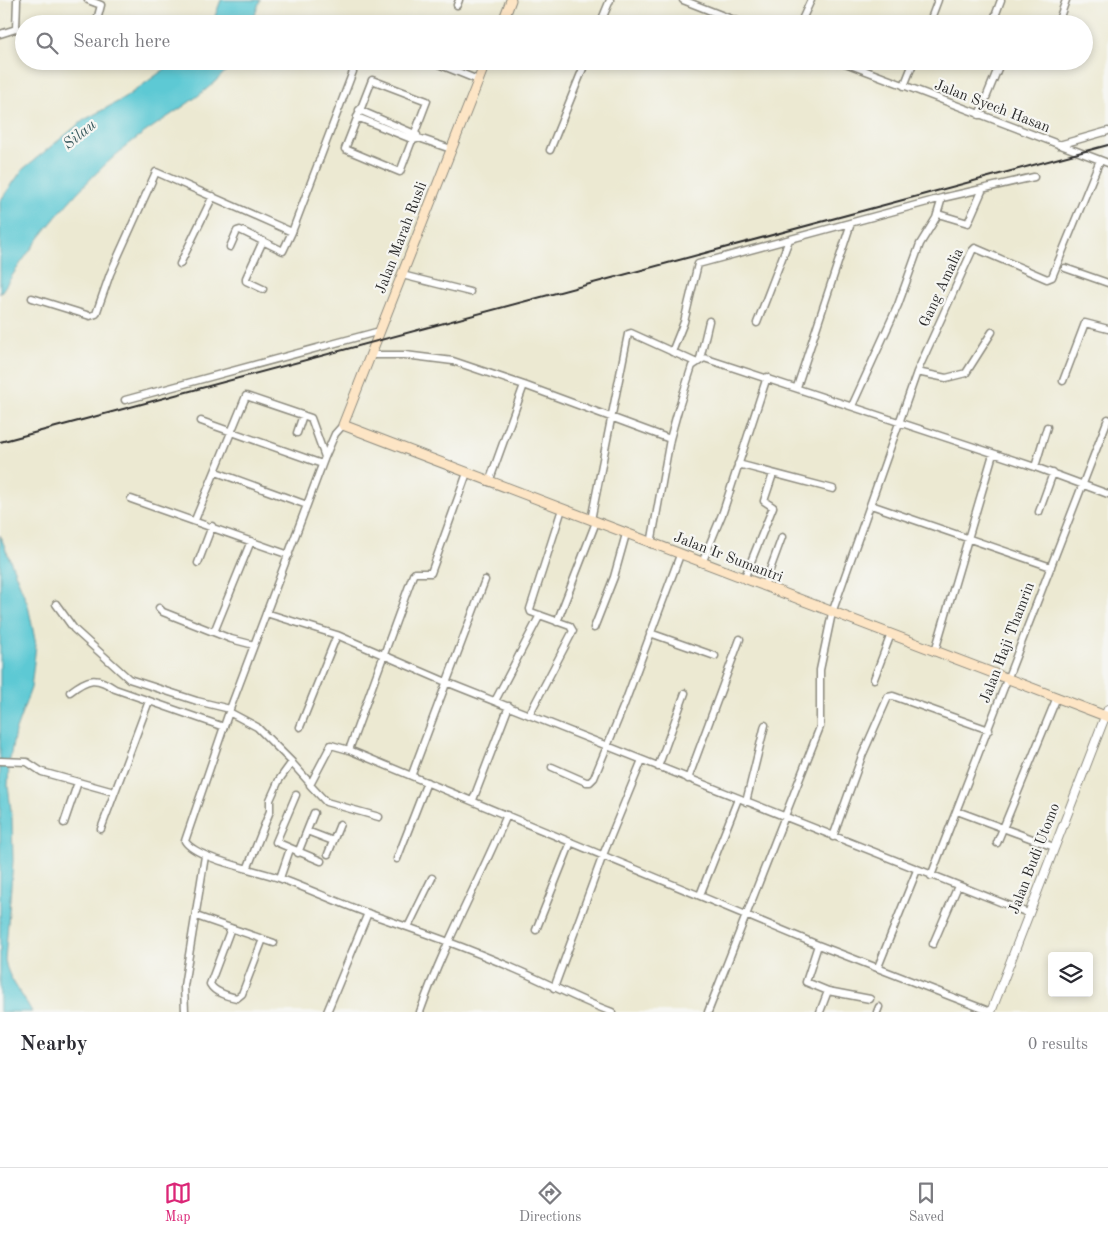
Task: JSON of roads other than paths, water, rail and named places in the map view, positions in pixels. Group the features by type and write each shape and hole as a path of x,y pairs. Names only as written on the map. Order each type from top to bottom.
{"main road":[{"path":"505,15 511,0"},
{"name":"Jalan Marah Rusli","path":"343,425 482,70"},
{"name":"Jalan Ir Sumantri","path":"343,425 832,613 1107,714"}],"street":[{"path":"16,15 17,0"},
{"path":"88,0 102,5 99,15"},
{"path":"604,15 610,0"},
{"path":"683,0 721,15"},
{"path":"804,15 811,0"},
{"path":"932,15 938,0"},
{"path":"995,15 1001,0"},
{"path":"1061,15 1066,0"},
{"path":"0,34 15,29"},
{"path":"230,247 237,231 240,230 281,250 285,250 354,70"},
{"path":"454,70 478,80"},
{"path":"550,150 582,70"},
{"name":"Jalan Syech Hasan","path":"863,70 1056,145 1108,163"},
{"path":"904,86 910,70"},
{"path":"979,115 997,70"},
{"path":"371,80 426,99 416,137 400,172 346,150 344,147 371,80"},
{"path":"358,114 451,149"},
{"path":"1056,145 1108,131"},
{"name":"Gang Amalia","path":"708,1012 820,727 820,665 832,613 917,372 972,249 975,248 1046,279 1054,276 1100,160"},
{"path":"32,298 90,316 96,314 110,274 156,172 292,232"},
{"path":"672,352 684,322 698,264 942,198 982,191 1034,177"},
{"path":"938,214 968,223 982,191"},
{"path":"180,264 213,196"},
{"path":"852,406 898,305 920,244 938,214 942,198"},
{"path":"797,387 851,224"},
{"path":"757,323 789,240"},
{"path":"263,241 246,278 246,281 263,289"},
{"path":"1065,268 1108,283"},
{"path":"402,274 470,292"},
{"path":"651,544 670,439 690,371 698,360 709,321"},
{"path":"1063,381 1085,323 1108,329"},
{"path":"125,400 380,331"},
{"path":"917,372 946,378 966,373 992,332"},
{"path":"556,622 593,521 628,334 631,333 672,352 698,360 709,358 1053,473 1108,494"},
{"path":"371,355 405,355 453,361 670,439"},
{"path":"702,563 723,512 767,377"},
{"path":"489,482 524,385"},
{"path":"195,520 245,398 249,396 313,420 325,457"},
{"path":"297,433 303,415"},
{"name":"Jalan Haji Thamrin","path":"931,876 1108,419"},
{"path":"201,421 322,464"},
{"path":"343,425 335,434 322,464 229,710 185,841 188,847 205,856 248,867 280,878 368,914 447,941 516,969 554,988 612,1012"},
{"path":"1035,467 1047,427"},
{"path":"935,651 993,454"},
{"path":"738,464 833,489"},
{"path":"216,472 307,505"},
{"path":"349,750 414,574 432,573 467,473"},
{"path":"1039,512 1053,473"},
{"path":"744,579 773,507 764,502 773,474"},
{"path":"131,499 212,526 289,555"},
{"path":"871,505 1051,568"},
{"path":"529,714 573,631 570,626 556,622 530,609 562,510"},
{"path":"198,562 212,526"},
{"path":"594,628 614,577 626,534"},
{"path":"764,586 782,537"},
{"path":"214,632 251,541"},
{"path":"552,767 590,782 608,746 680,555"},
{"path":"412,774 485,580"},
{"path":"56,604 74,629 129,678 229,710 257,727 326,802 379,817"},
{"path":"159,608 214,632 254,645"},
{"path":"266,614 337,635 446,682 784,818 1028,913"},
{"path":"495,701 540,615"},
{"path":"650,633 715,656"},
{"path":"874,679 891,634"},
{"path":"300,727 337,635"},
{"path":"688,779 740,639"},
{"path":"70,692 78,685 97,679 149,701 224,727"},
{"path":"658,766 685,693"},
{"path":"833,837 862,756 888,697 893,696 988,730"},
{"path":"996,843 1003,830 1040,735 1058,697"},
{"path":"101,829 149,701"},
{"path":"473,800 508,706"},
{"name":"Jalan Budi Utomo","path":"991,1012 1107,714"},
{"path":"746,802 765,725"},
{"path":"309,782 320,768 331,745 349,750 412,774 427,782 818,945 878,966 991,1012"},
{"path":"554,988 603,855 642,760"},
{"path":"0,761 21,761 42,772 114,792"},
{"path":"248,867 270,811 270,800 279,780 292,763"},
{"path":"64,823 78,782"},
{"path":"397,859 427,782"},
{"path":"296,795 276,842 321,862"},
{"path":"700,895 738,799"},
{"path":"957,811 1003,830 1054,847"},
{"path":"298,853 314,813"},
{"path":"420,1012 447,941 481,876 508,815"},
{"path":"328,854 340,824"},
{"path":"307,831 333,841"},
{"path":"536,930 571,842"},
{"path":"280,878 290,849"},
{"path":"185,1012 184,986 205,856"},
{"path":"878,966 916,870"},
{"path":"408,927 432,878"},
{"path":"933,944 958,886"},
{"path":"327,1012 368,914"},
{"path":"196,916 274,943"},
{"path":"232,928 210,984 216,991 232,997 237,998 242,994 263,939"},
{"path":"818,945 805,981 828,991 870,999"},
{"path":"820,1012 828,991"}],"water":[{"path":"221,0 260,0 255,15 215,15"},
{"name":"Silau","path":"163,70 226,70 182,108 136,138 88,181 41,235 0,294 0,201 23,169 84,120 123,99"},
{"path":"0,535 28,605 36,645 31,688 15,732 9,764 8,786 12,818 13,861 5,960 12,980 32,1012 0,1012"}],"railway":[{"path":"0,442 1108,145"}]}
